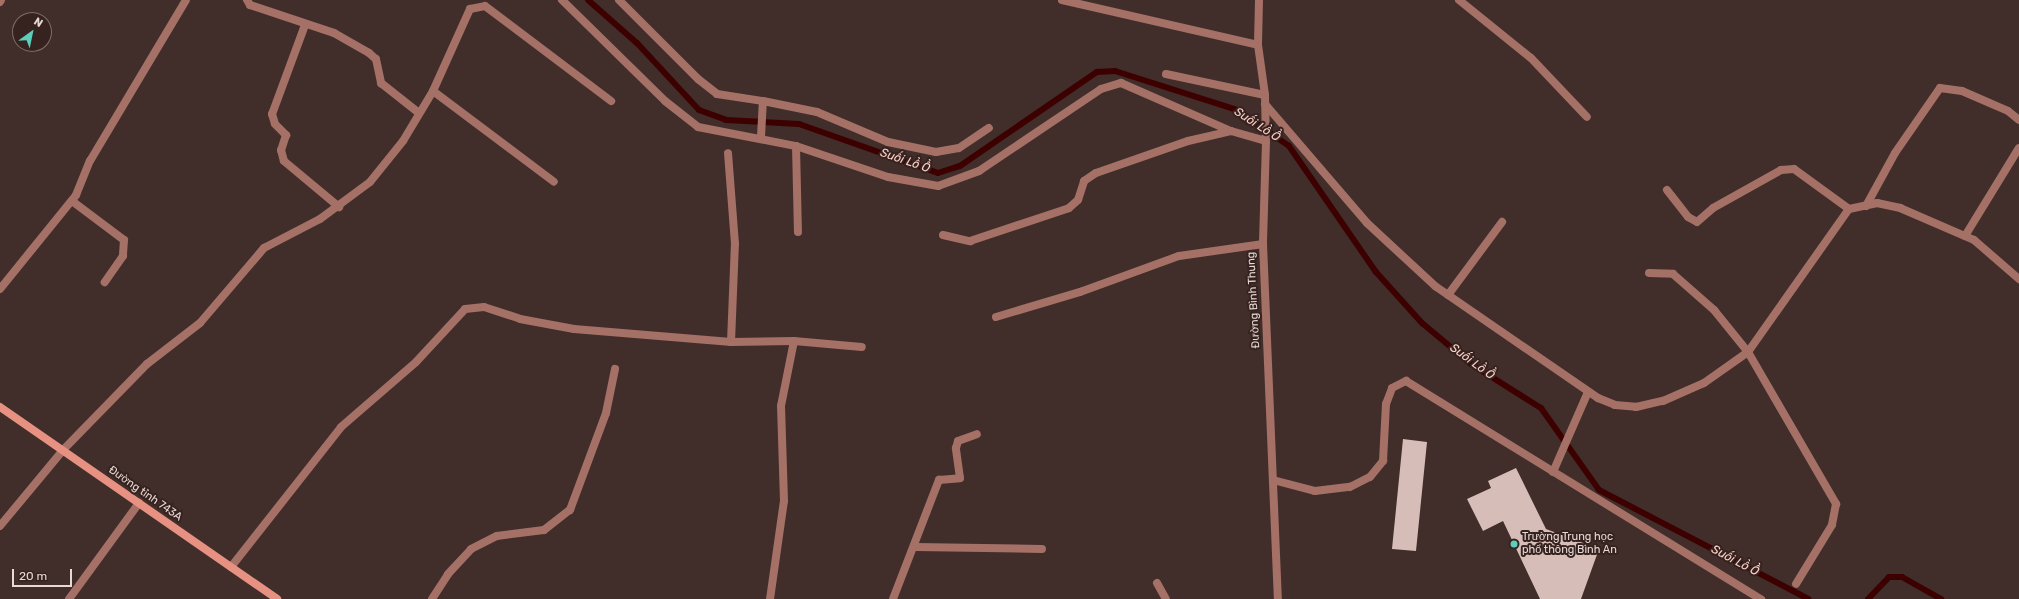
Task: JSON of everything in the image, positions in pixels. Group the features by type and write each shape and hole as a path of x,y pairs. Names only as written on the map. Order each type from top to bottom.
{"main road":[{"name":"Đường tỉnh 743A","path":"0,407 277,599"}],"street":[{"path":"0,289 72,201 90,161 186,0"},
{"path":"247,0 250,5 304,25 334,34 369,53 376,59 381,83 419,113"},
{"path":"562,0 665,101 698,128 720,134 761,137 796,146 888,176 938,186 979,171 1101,89 1121,83 1231,131 1266,137"},
{"path":"619,0 698,80 717,94 763,104 817,112 888,142 929,152 960,148 989,128"},
{"path":"1062,0 1258,46"},
{"name":"Đường Bình Thung","path":"1259,0 1258,46 1265,95 1266,137 1263,244 1278,599"},
{"path":"1459,0 1530,58 1587,117"},
{"path":"0,526 63,450 147,364 200,323 264,248 339,206 370,182 433,91 470,9 479,5 523,33 611,101"},
{"path":"304,25 272,114 275,124 286,135 281,150 284,161 339,206"},
{"path":"1166,74 1265,95"},
{"path":"1866,206 1911,127 1940,88 1962,91 2008,111 2019,120"},
{"path":"433,91 554,182"},
{"path":"761,137 763,104"},
{"path":"1265,106 1366,223 1448,295 1588,392 1615,405 1636,407 1663,401 1704,383 1748,352 1849,209 1877,203 1900,208 1965,236 2019,279"},
{"path":"943,235 970,241 1069,208 1078,200 1084,181 1096,173 1188,141 1231,131"},
{"path":"796,146 798,232"},
{"path":"1965,236 2019,148"},
{"path":"728,153 735,244 731,342"},
{"path":"1667,190 1688,217 1698,222 1714,208 1781,170 1794,169 1849,209"},
{"path":"72,201 124,240 123,256 105,282"},
{"path":"1448,295 1502,222"},
{"path":"996,317 1080,292 1179,256 1263,244"},
{"path":"1649,274 1673,274 1714,310 1748,352 1836,504 1832,525 1796,584"},
{"path":"231,567 342,427 416,362 465,309 484,307 520,319 574,329 731,342 794,341 862,347"},
{"path":"770,599 784,501 781,406 794,341"},
{"path":"432,599 448,574 471,549 497,536 544,530 570,510 603,421 615,370"},
{"path":"1274,480 1315,490 1350,487 1370,477 1383,461 1386,404 1392,388 1406,381 1761,599"},
{"path":"1553,472 1561,458 1579,417 1588,392"},
{"path":"893,599 915,548 939,480 960,478 956,448 958,441 977,434"},
{"path":"69,599 139,503"},
{"path":"915,548 1042,549"},
{"path":"1157,583 1166,599"}],"building":[{"path":"1403,439 1427,442 1416,551 1392,549"},
{"path":"1516,468 1546,529 1599,549 1581,599 1540,599 1503,521 1483,531 1467,499 1491,488 1488,481"}],"waterway":[{"name":"Suối Lồ Ồ","path":"588,0 637,43 699,110 726,120 799,124 938,173 960,166 1097,72 1115,71 1237,110 1289,146 1376,272 1422,323 1471,364 1541,408 1599,490 1808,599"},
{"name":"Suối Lồ Ồ","path":"1868,599 1889,577 1902,577 1941,599"}],"place":[{"name":"Trường Trung học phổ thông Bình An","path":"1514,544"}]}
